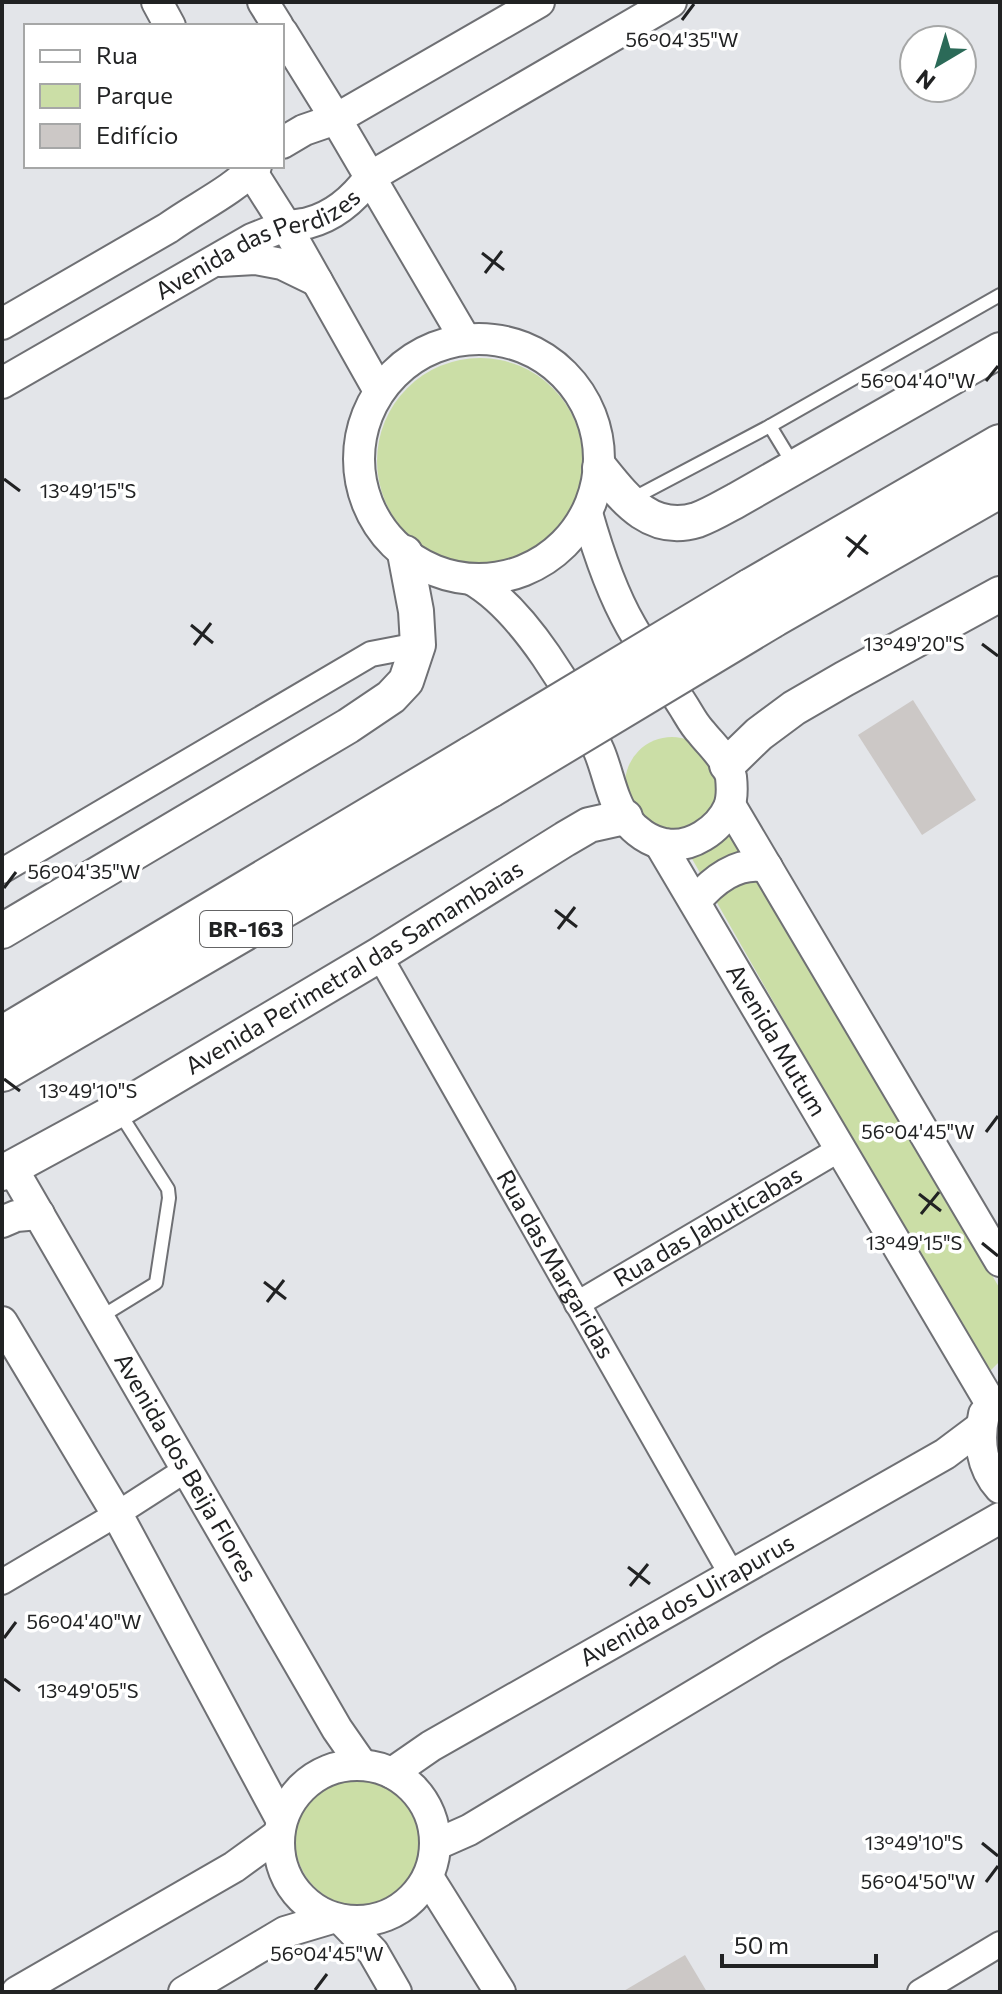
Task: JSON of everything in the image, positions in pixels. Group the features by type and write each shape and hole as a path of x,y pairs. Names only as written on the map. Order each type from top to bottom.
{"highway":[{"name":"BR-163","path":"2,1071 482,772 761,604 1000,445"},
{"name":"BR-163","path":"761,604 1000,487"},
{"name":"BR-163","path":"2,1037 482,772"}],"main road":[{"path":"600,468 639,511 679,523 698,519 737,500 1000,350"},
{"path":"2,931 335,734 391,697 406,681 418,645 416,611 405,553"},
{"path":"727,765 759,734 794,708 1000,594"},
{"name":"Avenida Perimetral das Samambaias","path":"7,1170 118,1110 379,955 589,825 625,817"}],"street":[{"path":"157,2 169,24"},
{"path":"263,2 277,24"},
{"path":"284,142 304,130 336,119 539,2"},
{"name":"Avenida das Perdizes","path":"2,383 252,239 334,213 360,191 370,177 671,2"},
{"path":"284,35 465,339"},
{"path":"192,211 217,168"},
{"path":"2,324 168,228 234,186 252,168 379,391"},
{"path":"210,262 255,259 282,264 317,281"},
{"path":"488,338 511,342 553,364 584,399 594,421 599,444 600,468 596,491 575,533 539,564 495,578 471,579 448,575 425,566 405,553 374,518 359,473 358,450 362,426 379,391 400,367 419,354 441,344 465,339 488,338"},
{"path":"587,513 602,562 631,625 700,731 727,765 731,777 730,805 1000,1261"},
{"path":"471,579 489,589 532,636 574,700 592,734 619,808 637,830 660,844 675,846 706,834 730,805"},
{"path":"2,871 371,654 418,645"},
{"name":"Avenida Mutum","path":"660,844 990,1406"},
{"path":"695,902 715,880 725,875 749,866 767,867"},
{"name":"Rua das Margaridas","path":"379,955 732,1575"},
{"name":"Rua das Jabuticabas","path":"577,1304 840,1149"},
{"name":"Avenida dos Beija Flores","path":"7,1170 39,1214 337,1729 362,1765"},
{"path":"2,1222 16,1216 39,1214"},
{"path":"2,1322 117,1514 280,1827"},
{"path":"990,1406 981,1446 986,1465 1000,1488"},
{"name":"Avenida dos Uirapurus","path":"392,1773 431,1746 945,1454 990,1406"},
{"path":"2,1582 187,1469"},
{"path":"435,1845 469,1830 771,1649 1000,1518"},
{"path":"184,1992 285,1932 337,1919 368,1921 392,1913 413,1898 432,1866 435,1845 433,1823 424,1803 410,1786 392,1773 362,1765 341,1766 321,1773 304,1784 290,1800 280,1827 280,1861 291,1886 308,1905 337,1919 373,1952 396,1992"},
{"path":"17,1992 234,1867 280,1827"},
{"path":"428,1877 500,1992"},
{"path":"920,1992 1000,1944"}],"lane":[{"path":"628,501 770,426 1000,295"},
{"path":"770,426 795,467"},
{"path":"99,1318 156,1283 169,1198 168,1189 118,1110"}],"green space":[{"path":"480,358 520,366 553,388 575,421 583,461 575,501 553,534 520,556 480,564 440,556 407,534 385,501 377,461 385,421 407,388 440,366"},
{"path":"672,737 690,741 705,751 715,766 719,784 715,802 705,817 690,827 672,831 654,827 639,817 629,802 625,784 629,766 639,751 654,741"},
{"path":"733,825 1000,1289 1000,1361 986,1375 691,857 715,845"},
{"path":"361,1774 386,1779 408,1793 422,1815 427,1840 422,1865 408,1887 386,1901 361,1906 336,1901 314,1887 300,1865 295,1840 300,1815 314,1793 336,1779"}],"building":[{"path":"913,700 976,800 922,835 858,735"},
{"path":"685,1955 707,1992 622,1992"}]}
